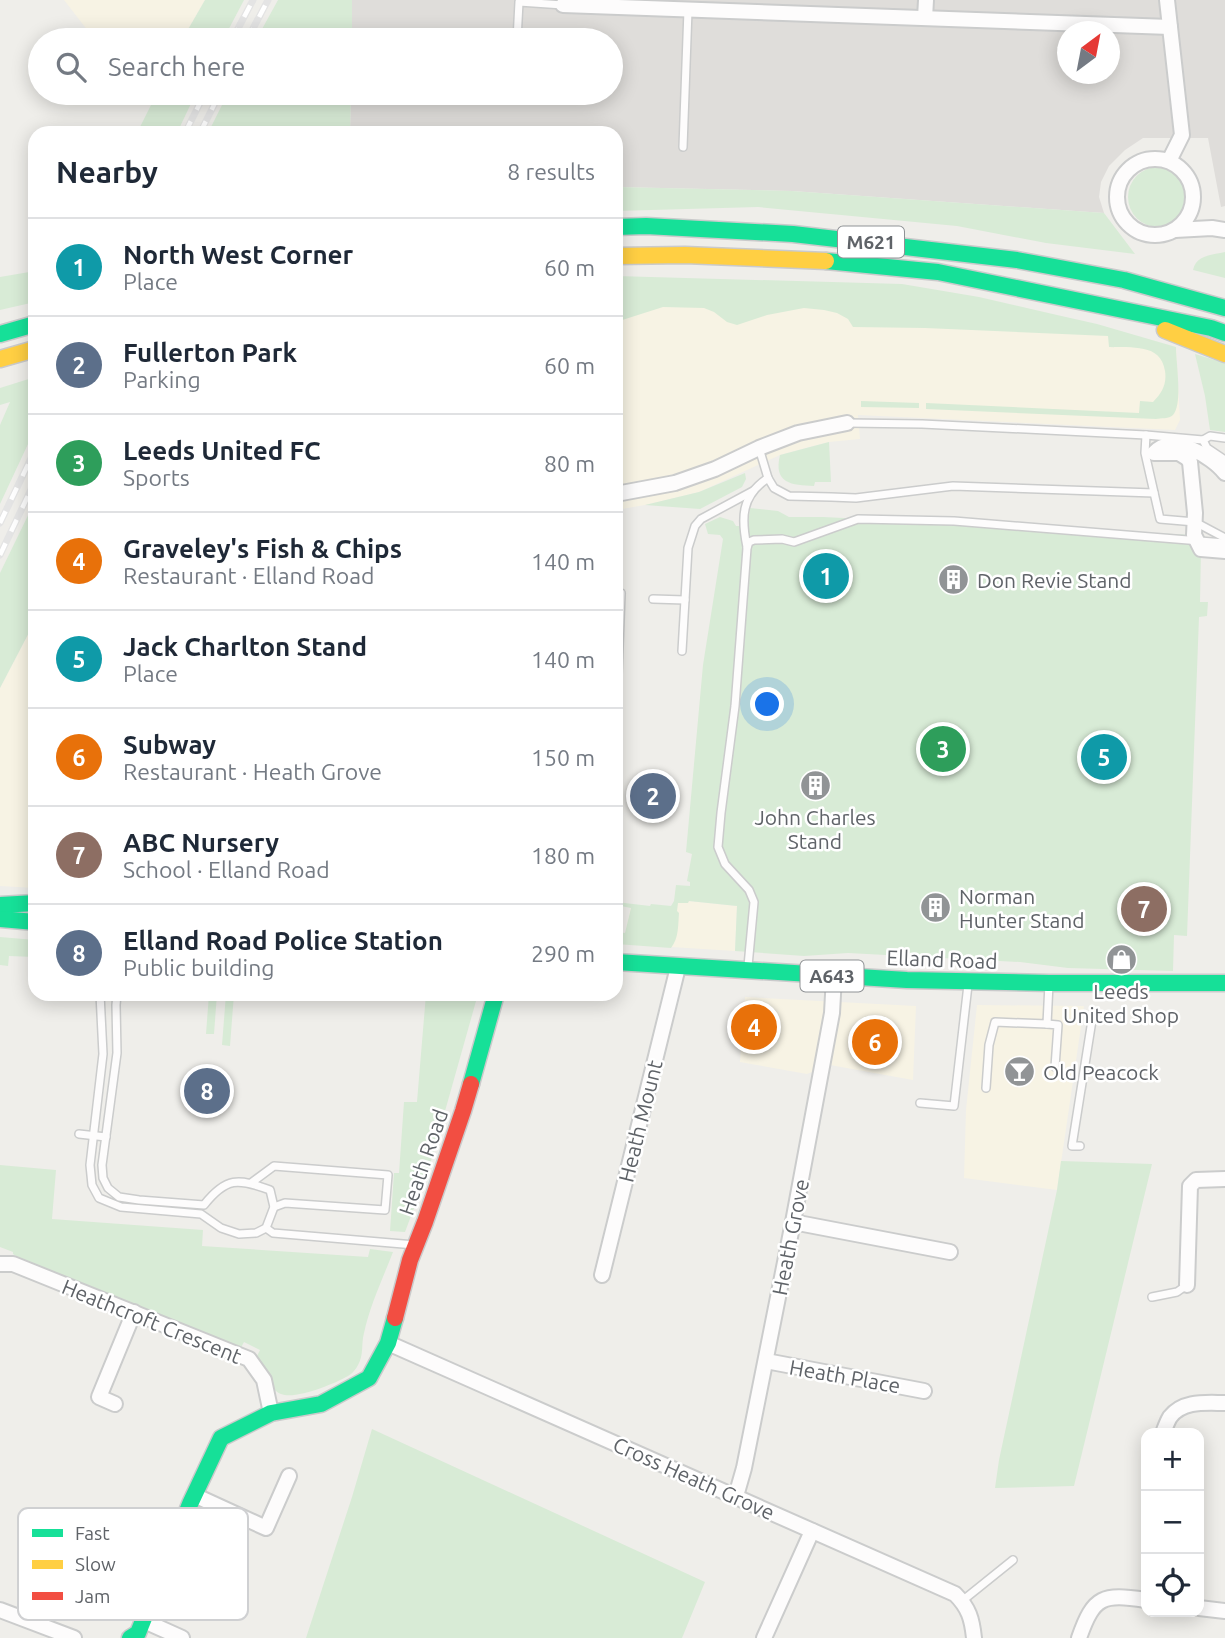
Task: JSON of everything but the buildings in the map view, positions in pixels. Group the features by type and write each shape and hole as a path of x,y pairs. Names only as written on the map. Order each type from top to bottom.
{"main road":[{"name":"M621","path":"623,227 793,234 1017,260 1124,280 1209,292 1225,307"},
{"name":"M621","path":"623,256 830,261 937,272 1218,330"},
{"path":"1116,309 1225,354"},
{"path":"0,334 28,326"},
{"path":"0,359 28,351"},
{"path":"0,905 28,903"},
{"path":"0,919 28,921"},
{"name":"Elland Road","path":"623,963 908,980 1225,983"},
{"name":"Heath Road","path":"188,1508 221,1438 271,1413 321,1404 369,1378 388,1343 410,1259 463,1111 494,1001"},
{"name":"Heath Road","path":"130,1638 138,1633 142,1620"}],"street":[{"path":"925,18 926,0"},
{"path":"1167,0 1182,135 1169,161"},
{"path":"563,5 627,4 688,9 1170,27"},
{"path":"1150,159 1169,161 1180,168 1193,190 1190,214 1175,230 1164,235 1153,236 1131,228 1123,220 1116,198 1122,176 1139,162 1150,159"},
{"path":"1193,203 1219,230"},
{"path":"1175,230 1219,230"},
{"path":"623,493 675,483 797,433 847,423"},
{"path":"1225,473 1209,457 1184,446 1166,445 1154,453 1179,453 1190,462 1194,535 1201,550 1225,551"},
{"name":"Heath Mount","path":"602,1275 678,967"},
{"name":"Heath Grove","path":"736,1496 744,1468 793,1222 832,1013 834,976"},
{"path":"1187,1285 1189,1186 1196,1180 1225,1179"},
{"path":"793,1222 950,1252"},
{"name":"Heathcroft Crescent","path":"0,1264 13,1264 249,1359 264,1380 271,1413"},
{"path":"115,1404 99,1397 134,1312"},
{"name":"Cross Heath Grove","path":"388,1343 955,1594 962,1601"},
{"name":"Heath Place","path":"766,1361 924,1391"},
{"path":"1165,1428 1170,1417 1190,1404 1225,1403"},
{"path":"248,1520 266,1528 289,1476"},
{"path":"194,1495 222,1508"},
{"path":"764,1638 812,1531"},
{"path":"1079,1638 1087,1615 1097,1603 1110,1598 1141,1600"},
{"path":"962,1601 970,1614 974,1638"},
{"path":"1204,1609 1225,1611"},
{"path":"0,1610 18,1617"},
{"path":"26,1620 74,1638"},
{"path":"142,1620 182,1638"}],"lane":[{"path":"518,28 519,2 563,5"},
{"path":"683,147 688,9"},
{"path":"847,423 922,424 1203,440 1210,436 1225,438"},
{"path":"1146,435 1146,453 1160,519 1195,522 1225,540"},
{"path":"1203,440 1207,447 1225,460"},
{"path":"758,448 774,488 789,496 856,498 953,486 1154,493"},
{"path":"682,651 688,548 695,526 701,519 753,491 768,478"},
{"path":"747,548 743,526 744,509 753,491"},
{"path":"748,971 754,902 749,890 725,864 718,847 735,706 749,542 782,539 794,542 858,519 954,521 1225,540"},
{"path":"653,599 685,600"},
{"path":"920,1103 954,1107 968,981"},
{"path":"1047,1024 1049,983"},
{"path":"100,1001 103,1054 90,1165 92,1185 99,1198 121,1207 201,1214 221,1228 239,1234 256,1233 266,1228 274,1206 270,1190 251,1183 230,1182 222,1186 204,1205 119,1197 108,1188 103,1178 103,1165 117,1053 116,1001"},
{"path":"1080,1146 1072,1146 1093,1014"},
{"path":"986,1088 989,1045 995,1022 1058,1025 1055,1067"},
{"path":"79,1134 106,1137"},
{"path":"251,1183 274,1166 388,1175 385,1210 285,1203 274,1206"},
{"path":"266,1228 273,1233 415,1245"},
{"path":"1152,1297 1177,1292 1187,1285"},
{"path":"962,1601 1013,1560"}],"shaded area":[{"path":"64,0 205,0 189,28 86,28"},
{"path":"352,0 1225,0 1225,206 1221,207 1208,138 1143,138 1125,150 1109,166 1101,182 1099,197 1104,213 792,191 623,187 623,126 350,126 351,105 623,105 623,28 352,28"},
{"path":"623,301 780,304 997,316 1176,347 1180,420 1175,430 858,415 860,439 829,442 780,455 699,492 623,509"},
{"path":"28,634 28,888 0,886 0,688"},
{"path":"678,900 737,906 735,951 623,944 631,906 672,909"},
{"path":"745,997 916,1006 913,1080 830,1065 807,1074 740,1062"},
{"path":"977,1005 1084,1006 1057,1190 964,1178 966,1110"}],"green space":[{"path":"205,0 244,0 229,28 189,28"},
{"path":"278,0 352,0 352,28 263,28"},
{"path":"151,105 190,105 180,126 140,126"},
{"path":"222,105 351,105 350,126 212,126"},
{"path":"1152,167 1164,167 1183,180 1188,197 1186,209 1175,222 1164,227 1152,227 1133,214 1128,203 1128,191 1141,172"},
{"path":"623,187 792,191 1104,213 1135,254 1046,243 957,226 758,207 623,211"},
{"path":"1225,252 1225,278 1193,270 1197,261"},
{"path":"28,272 28,304 0,310 0,277"},
{"path":"623,276 902,284 979,297 1097,324 1176,347 1178,402 1173,415 1156,419 926,409 926,403 1139,413 1140,401 1153,402 1161,392 1165,371 1158,356 1151,351 1109,347 1108,336 853,327 848,319 837,313 804,308 767,315 737,325 704,308 663,307 623,320"},
{"path":"1195,354 1225,363 1225,432 1210,430"},
{"path":"28,379 28,444 0,504 0,425 10,402 0,405 0,388"},
{"path":"861,401 919,403 919,408 861,407"},
{"path":"829,442 831,482 815,482 814,486 806,486 786,481 782,477 779,472 780,455"},
{"path":"745,473 746,479 742,487 700,509 645,505 699,492"},
{"path":"750,508 778,511 789,517 1194,535 1201,549 1200,602 1208,602 1207,616 1199,617 1187,936 1174,935 1173,971 1068,968 1020,962 848,953 804,956 735,951 737,906 689,901 678,903 678,931 671,948 623,945 623,933 631,908 623,906 623,903 671,906 676,885 690,886 687,881 692,854 686,852 703,665 723,539 720,535 708,534 705,524 720,517 733,521 736,526 748,526"},
{"path":"28,515 28,634 0,688 0,573"},
{"path":"0,937 28,939 28,957 9,956 8,966 0,965"},
{"path":"208,1001 216,1001 214,1034 206,1034"},
{"path":"225,1001 233,1001 230,1046 222,1045"},
{"path":"425,1001 476,1001 429,1168 405,1232 390,1231 394,1173 399,1173 404,1102 417,1102"},
{"path":"1061,1161 1152,1164 1074,1486 995,1488 1057,1190"},
{"path":"0,1165 56,1170 52,1219 203,1230 202,1246 368,1257 370,1249 393,1252 370,1312 357,1367 349,1375 324,1387 295,1395 281,1394 269,1384 255,1360 260,1350 244,1342 238,1353 25,1262 13,1252 0,1247"},
{"path":"372,1429 705,1582 682,1638 306,1638"}],"railway":[{"path":"238,28 253,0"},
{"path":"253,28 268,0"},
{"path":"188,126 199,105"},
{"path":"204,126 214,105"},
{"path":"0,523 28,465"},
{"path":"0,555 28,496"}],"traffic: fast":[{"path":"623,227 793,234 1017,260 1124,280 1225,308"},
{"path":"826,261 938,272 1225,333"},
{"path":"0,334 28,326"},
{"path":"0,905 28,903"},
{"path":"0,919 28,921"},
{"path":"623,962 907,980 1225,983"},
{"path":"471,1084 494,1001"},
{"path":"188,1508 221,1438 271,1413 321,1404 369,1378 388,1343 395,1318"},
{"path":"130,1638 138,1633 143,1620"}],"traffic: slow":[{"path":"623,256 685,255 826,261"},
{"path":"1165,330 1225,354"},
{"path":"0,359 28,351"}],"traffic: jam":[{"path":"395,1318 410,1260 471,1084"}],"place":[{"name":"North West Corner","path":"826,576"},
{"name":"Don Revie Stand","path":"954,580"},
{"name":"Leeds United FC","path":"943,749"},
{"name":"Jack Charlton Stand","path":"1104,757"},
{"name":"John Charles Stand","path":"815,785"},
{"name":"Fullerton Park","path":"653,796"},
{"name":"Norman Hunter Stand","path":"936,908"},
{"name":"ABC Nursery","path":"1144,909"},
{"name":"Leeds United Shop","path":"1121,959"},
{"name":"Graveley's Fish & Chips","path":"754,1027"},
{"name":"Subway","path":"875,1042"},
{"name":"Old Peacock","path":"1020,1072"},
{"name":"Elland Road Police Station","path":"207,1091"}]}
